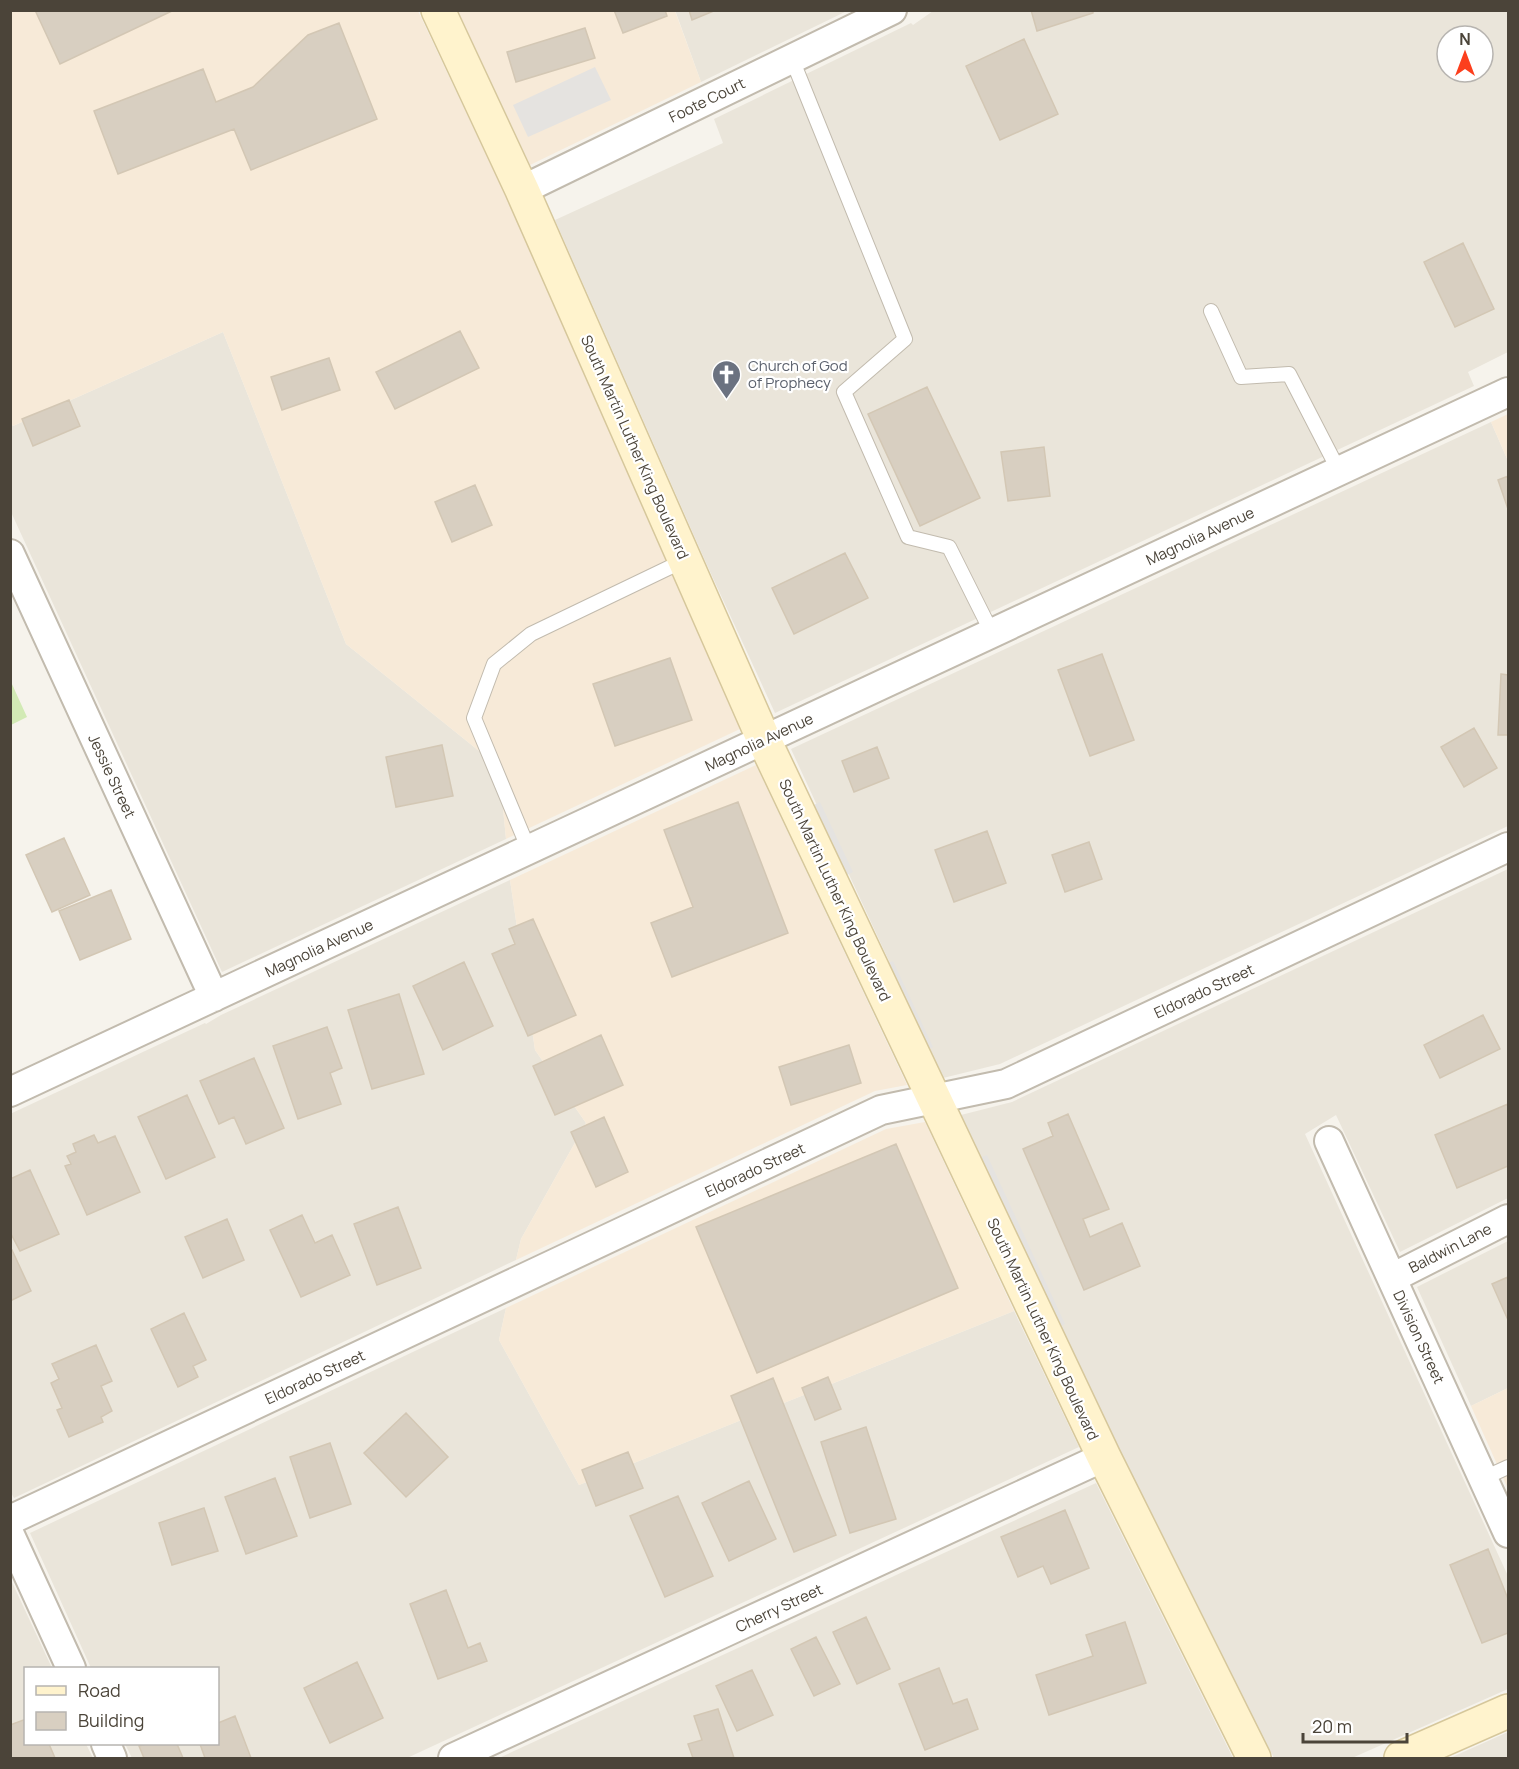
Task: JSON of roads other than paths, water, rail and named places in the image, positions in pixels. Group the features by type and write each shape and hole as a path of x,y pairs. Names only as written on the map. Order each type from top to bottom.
{"street":[{"name":"South Martin Luther King Boulevard","path":"438,10 522,190 764,740 1104,1457 1254,1758"},
{"name":"Foote Court","path":"522,190 892,10"},
{"name":"Magnolia Avenue","path":"10,1092 1509,392"},
{"name":"Jessie Street","path":"10,554 213,997"},
{"name":"Eldorado Street","path":"10,1520 881,1110 1006,1084 1509,847"},
{"name":"Division Street","path":"1329,1141 1392,1278 1496,1472 1509,1533"},
{"name":"Baldwin Lane","path":"1392,1278 1509,1219"},
{"name":"Cherry Street","path":"453,1758 1104,1457"},
{"path":"10,1534 71,1667"},
{"path":"1401,1758 1509,1711"}],"lane":[{"path":"792,59 905,339 844,392 908,537 949,547 992,633"},
{"path":"1211,311 1241,377 1289,375 1339,471"},
{"path":"530,850 474,718 494,664 531,634 685,560"}],"place":[{"name":"Church of God of Prophecy","path":"727,400"}]}
